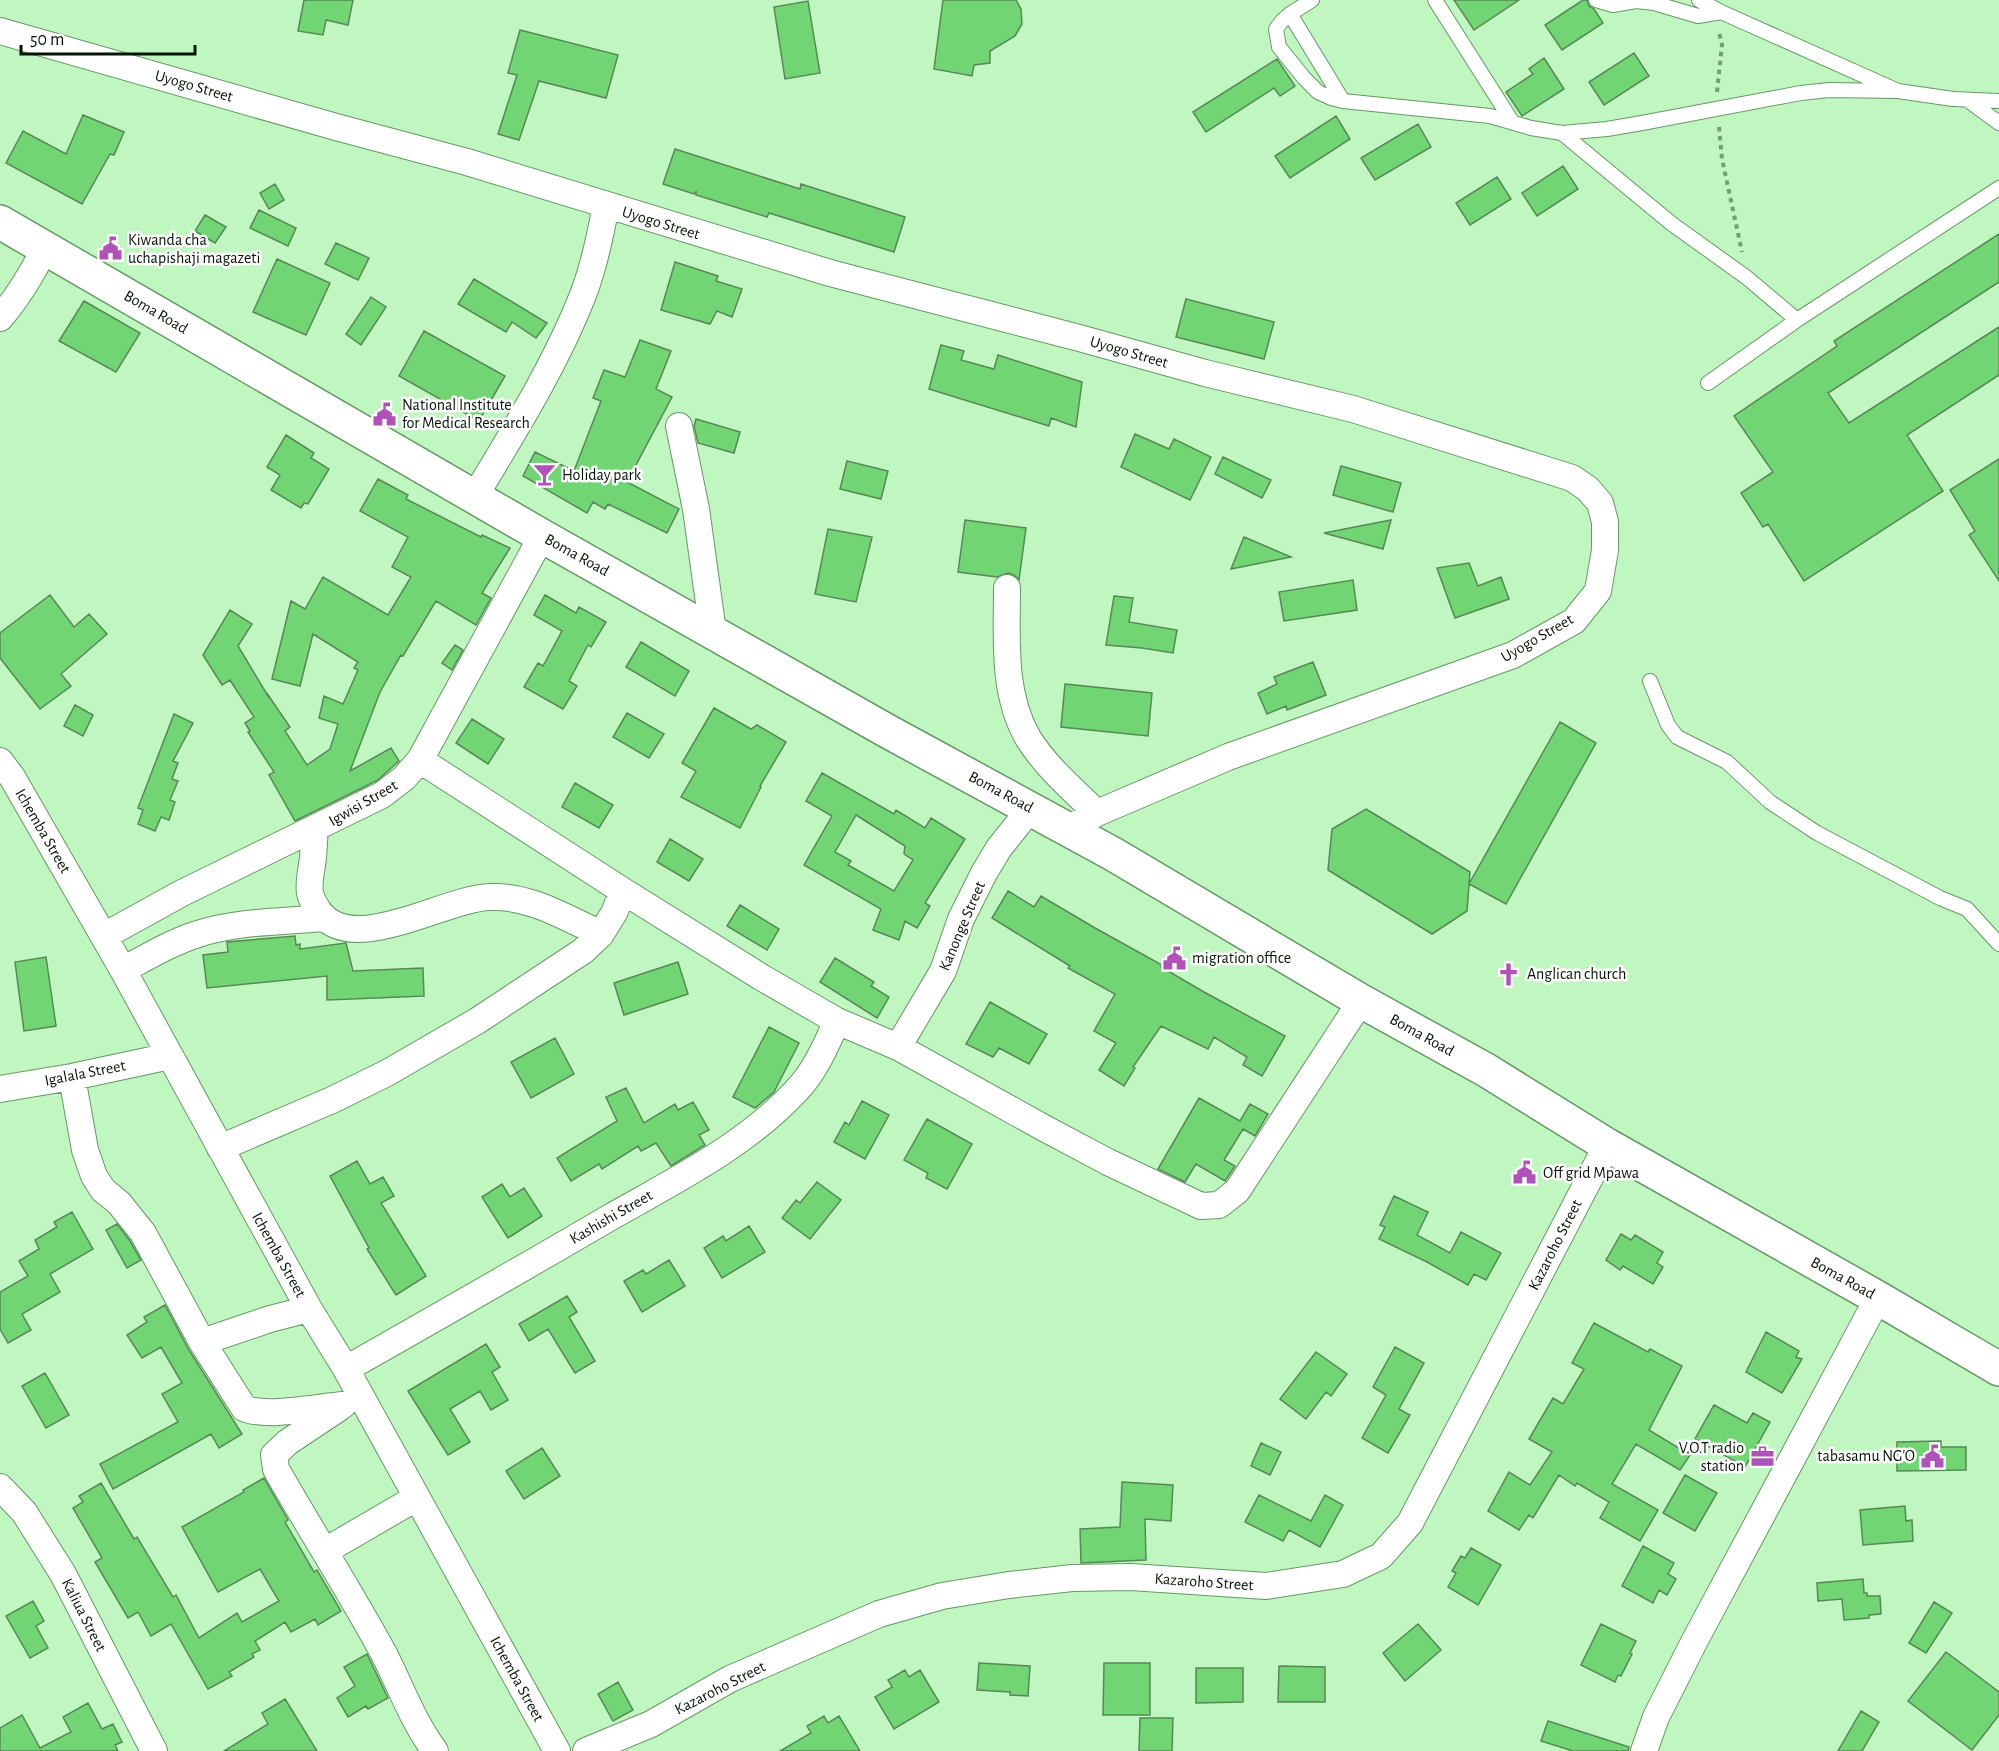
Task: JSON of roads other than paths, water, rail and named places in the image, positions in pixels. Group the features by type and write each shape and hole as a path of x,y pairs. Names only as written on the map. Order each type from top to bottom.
{"main road":[{"name":"Boma Road","path":"0,222 542,536 889,732 1031,808 1234,924 1361,1001 1486,1070 1607,1145 1999,1369"}],"street":[{"name":"Uyogo Street","path":"0,31 466,162 830,273 1204,373 1353,409 1572,478 1588,489 1600,503 1605,522 1605,550 1598,591 1574,621 1513,655 1258,746 1181,776 1097,813 1068,829"},
{"path":"474,496 528,408 561,347 584,293 597,249 606,206"},
{"path":"0,318 29,280 45,248"},
{"path":"679,426 694,499 713,632"},
{"name":"Igwisi Street","path":"104,936 192,888 382,795 404,778 420,760 542,536"},
{"path":"1007,588 1010,692 1018,717 1029,739 1054,771 1097,813"},
{"path":"420,760 623,891 761,977 837,1021 898,1047 1108,1162 1201,1206 1219,1205 1237,1191 1361,1001"},
{"name":"Ichemba Street","path":"0,761 12,777 104,936 309,1309 346,1369 351,1400 416,1498 557,1751"},
{"name":"Kanonge Street","path":"898,1047 943,971 961,919 984,873 999,848 1031,808"},
{"path":"315,829 310,893 324,918 334,925 353,929 376,928 461,901 489,897 515,898 542,907 601,934"},
{"path":"267,922 284,909 310,879"},
{"path":"220,1148 332,1100 407,1062 477,1021 583,951 601,934 614,914 623,891"},
{"path":"123,970 196,934 213,929 324,918"},
{"name":"Kashishi Street","path":"346,1369 676,1180 746,1136 798,1089 819,1059 837,1021"},
{"name":"Igalala Street","path":"0,1089 72,1077 170,1056"},
{"path":"72,1077 85,1150 94,1176 103,1190 119,1203 143,1233 202,1342 244,1408 252,1412 274,1412 351,1400"},
{"name":"Kazaroho Street","path":"586,1751 651,1724 730,1679 879,1614 942,1596 1072,1578 1131,1577 1266,1586 1343,1574 1381,1556 1410,1523 1607,1145"},
{"path":"1644,1751 1656,1717 1694,1642 1878,1298"},
{"path":"202,1342 270,1319 309,1309"},
{"path":"351,1400 274,1455 276,1469 385,1657 424,1736 435,1751"},
{"name":"Kaliua Street","path":"2,1486 24,1512 63,1574 154,1751"},
{"path":"325,1551 416,1498"}],"lane":[{"path":"1312,0 1290,14 1276,29 1279,47 1318,92 1343,101 1479,115 1562,133 1607,129 1778,96 1829,90 1898,92 1920,96 1999,101"},
{"path":"1435,0 1513,123"},
{"path":"1596,0 1613,5 1636,1 1654,3 1698,16 1715,14"},
{"path":"1700,0 1715,14 1898,92"},
{"path":"1290,14 1343,101"},
{"path":"1967,100 1999,123"},
{"path":"1562,133 1672,224 1746,278 1797,320"},
{"path":"1708,383 1797,320 1999,188"},
{"path":"1650,681 1668,725 1677,737 1727,762 1775,806 1817,833 1940,898 1967,909 1999,944"}],"place":[{"name":"Kiwanda cha uchapishaji magazeti","path":"110,249"},
{"name":"National Institute for Medical Research","path":"384,414"},
{"name":"Holiday park","path":"544,475"},
{"name":"migration office","path":"1174,958"},
{"name":"Anglican church","path":"1509,974"},
{"name":"Off grid Mpawa","path":"1525,1173"},
{"name":"tabasamu NG'O","path":"1933,1456"},
{"name":"V.O.T radio station","path":"1762,1457"}]}
